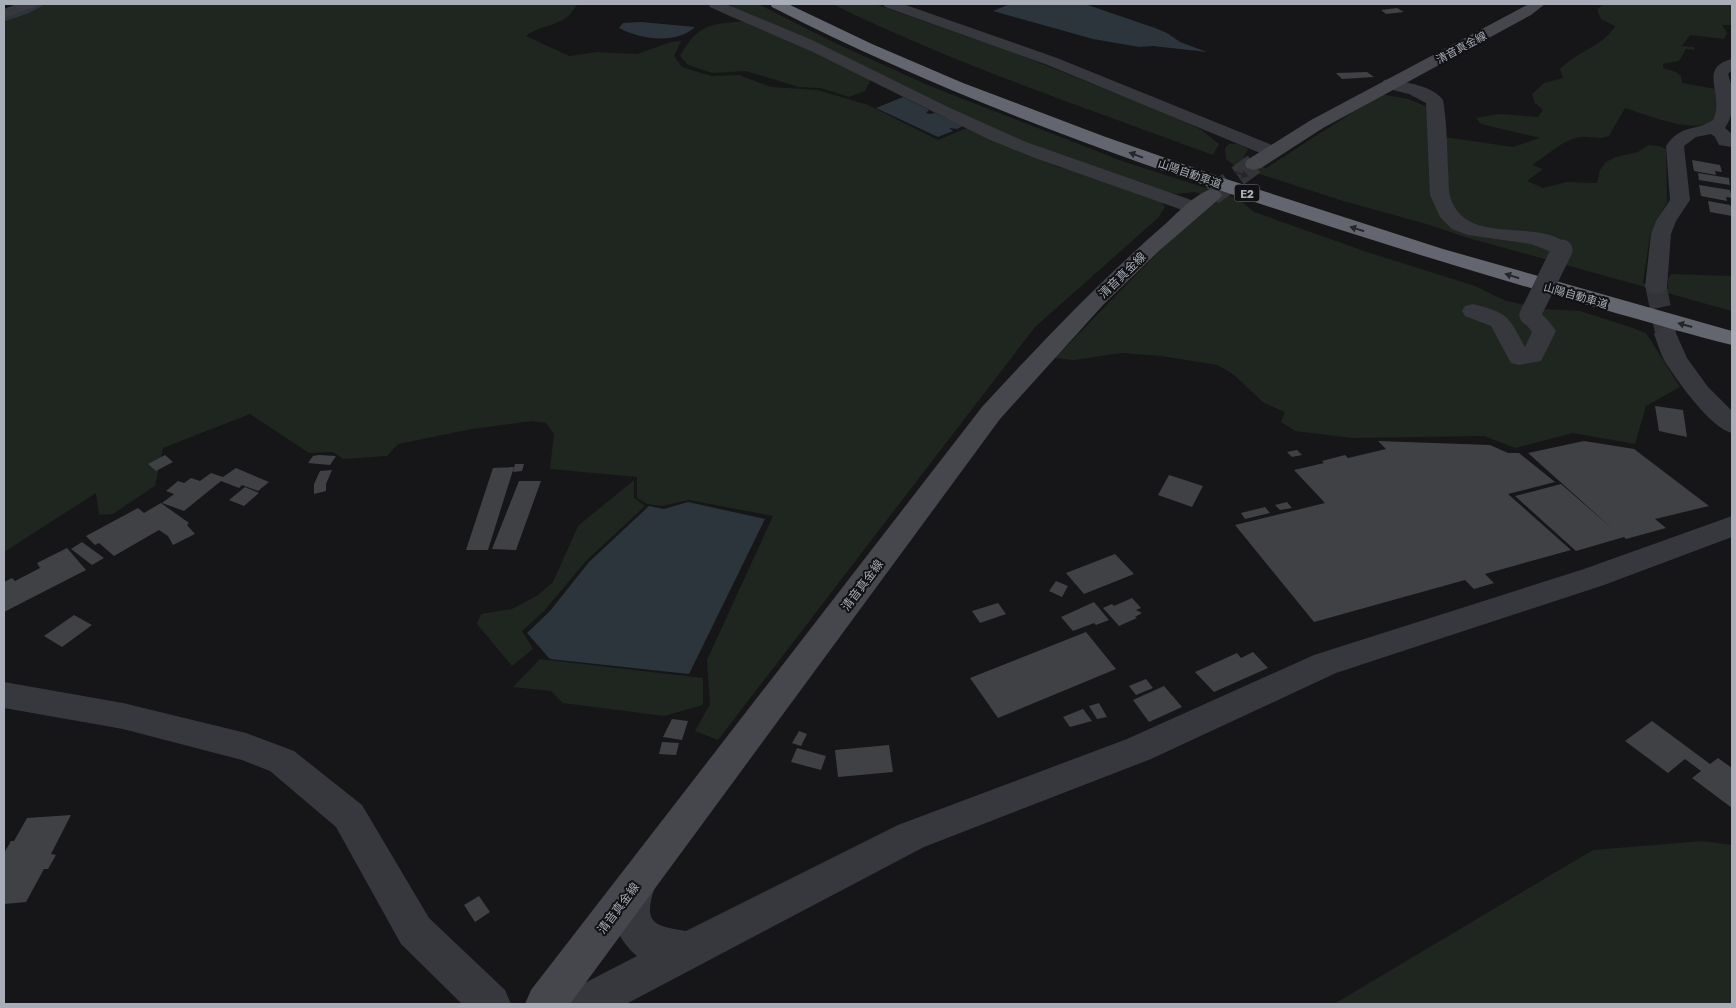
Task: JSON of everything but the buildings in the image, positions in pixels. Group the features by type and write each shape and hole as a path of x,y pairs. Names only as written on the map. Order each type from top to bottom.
{"highway":[{"name":"山陽自動車道","path":"777,4 842,36 992,101 1207,180 1422,249 1732,338"},
{"name":"山陽自動車道","path":"804,4 914,53 1004,89 1223,168 1437,236 1704,312"}],"main road":[{"name":"清音真金線","path":"1254,164 1271,151 1538,4"},
{"name":"清音真金線","path":"545,1004 991,413 1030,368 1103,293 1203,202"}],"street":[{"path":"4,14 30,4"},
{"path":"720,4 807,43 964,122 1055,159 1203,202"},
{"path":"890,4 1050,61 1271,151"},
{"path":"1656,286 1661,234 1666,220 1680,200 1675,146 1687,134 1701,129 1713,128 1719,123 1726,107 1726,96 1720,74 1723,68 1732,64"},
{"path":"1390,84 1415,90 1434,100 1440,196 1442,207 1450,219 1462,226 1481,232 1543,239 1556,244 1562,250 1530,315 1544,331 1533,356 1519,358 1500,322 1473,310"},
{"path":"1713,128 1723,134 1725,141 1732,142"},
{"path":"1666,334 1675,358 1699,392 1732,425"},
{"path":"585,1004 911,836 1139,748 1325,664 1594,577 1732,526"},
{"path":"4,695 123,716 246,747 282,761 349,816 415,931 490,1004"},
{"path":"637,883 630,905 634,923 643,938 656,946 689,950"}],"shaded area":[{"path":"45,4 577,4 572,12 561,21 540,28 526,36 569,56 597,52 637,54 671,42 681,41 674,56 682,67 711,76 739,75 771,87 818,90 868,105 938,140 967,128 1058,167 1102,177 1158,198 1165,207 1158,218 1035,327 718,740 695,731 710,704 707,660 773,516 689,500 662,506 647,504 637,498 637,477 550,469 554,434 546,423 532,421 472,429 398,444 387,456 343,459 333,452 309,453 250,414 163,448 155,486 113,514 99,515 96,493 4,552 4,20"},
{"path":"758,4 833,42 930,86 1122,161 1237,198 1254,212 1370,253 1475,286 1506,301 1544,309 1580,311 1646,333 1680,387 1646,406 1635,444 1573,433 1515,448 1484,436 1352,438 1295,431 1281,422 1285,412 1264,403 1233,374 1217,365 1161,356 1122,353 1074,360 1055,358 1174,236 1218,199 1194,192 1177,194 1158,190 1052,154 972,122 730,6"},
{"path":"832,4 875,4 1025,57 1165,113 1200,129 1219,144 1213,155 973,66 878,26"},
{"path":"1010,4 1085,4 1155,28 1167,33 1180,42 1207,52 1153,46 1139,47 1093,39 993,11"},
{"path":"1603,4 1732,4 1732,25 1722,25 1727,33 1724,39 1690,35 1682,46 1694,47 1695,50 1686,49 1679,61 1663,64 1663,68 1676,72 1681,76 1682,83 1716,89 1718,109 1713,119 1704,124 1692,126 1662,120 1625,108 1609,136 1601,138 1574,138 1562,144 1532,165 1543,169 1527,181 1543,188 1567,182 1597,183 1600,170 1606,162 1616,157 1638,152 1648,145 1666,149 1667,202 1650,235 1643,283 1668,289 1668,279 1671,274 1732,276 1732,311 1343,201 1235,166 1226,159 1225,148 1229,144 1238,144 1248,149 1243,159 1266,168 1381,94 1408,99 1430,108 1431,135 1513,147 1540,138 1481,124 1476,118 1499,114 1538,117 1543,110 1535,103 1532,94 1544,83 1563,78 1560,69 1604,38 1615,26 1601,19 1597,10"},
{"path":"747,21 871,79 865,91 849,97 821,88 799,87 746,71 712,73 688,65 680,56 693,37 707,27"},
{"path":"641,22 695,27 687,33 668,38 637,35 619,28 623,23"},
{"path":"903,97 929,110 926,113 935,113 963,126 957,129 949,128 953,131 938,137 876,108"},
{"path":"634,480 634,498 645,506 586,561 544,611 522,631 533,649 512,666 477,624 481,614 512,609 538,595 553,582 578,526"},
{"path":"688,502 765,519 689,674 550,659 527,633 550,611 589,562 649,506 664,509"},
{"path":"540,659 703,678 703,705 664,716 563,703 551,691 513,687"},
{"path":"1702,841 1732,845 1732,1004 1334,1004 1593,850"}],"waterway":[{"path":"4,19 28,11 41,4"}],"tunnel":[{"path":"1212,195 1254,164"},
{"path":"1656,287 1666,334"}]}
